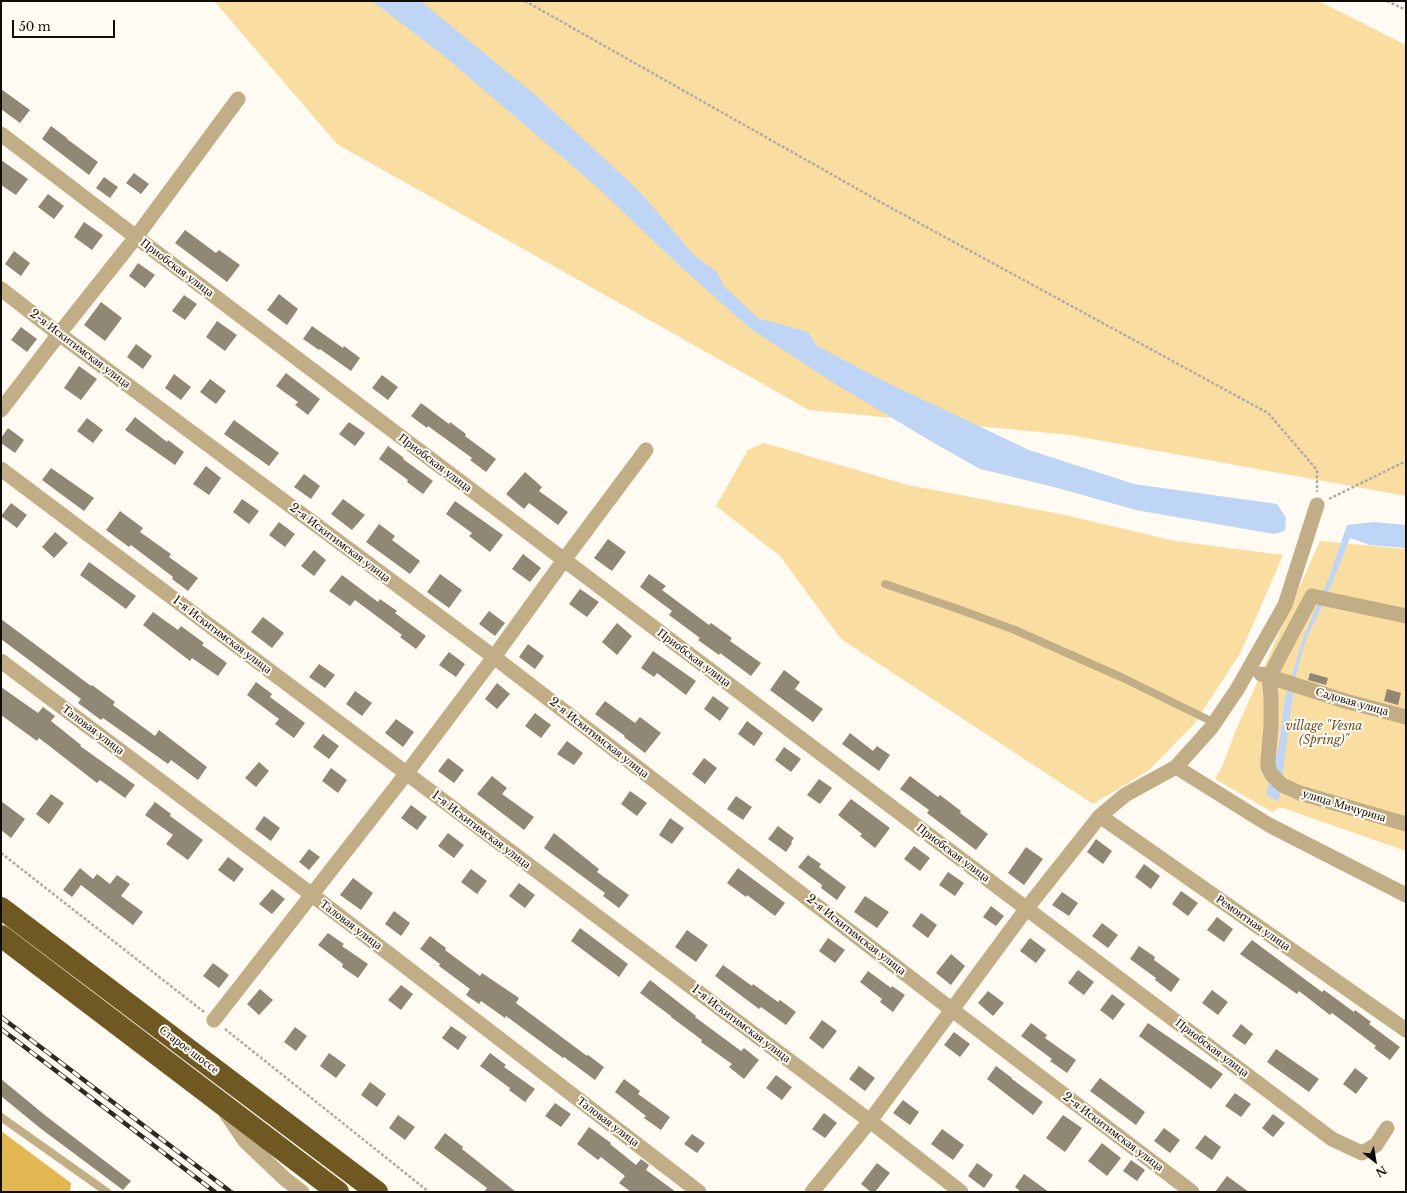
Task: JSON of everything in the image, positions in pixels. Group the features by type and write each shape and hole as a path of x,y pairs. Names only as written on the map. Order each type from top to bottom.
{"highway":[{"name":"Старое шоссе","path":"1,908 377,1192"},
{"name":"Старое шоссе","path":"1,936 220,1104 338,1192"}],"street":[{"path":"1,410 136,237 238,99"},
{"name":"Приобская улица","path":"1,134 1332,1139 1362,1153 1376,1145 1388,1128"},
{"name":"2-я Искитимская улица","path":"1,290 494,658 1192,1192"},
{"path":"214,1020 406,774 494,658 564,560 646,450"},
{"name":"1-я Искитимская улица","path":"1,469 870,1121 961,1192"},
{"path":"812,1192 870,1121 1026,908 1100,816 1125,795 1176,767 1215,723 1249,669 1285,605 1317,505"},
{"path":"1270,678 1312,596 1406,616"},
{"name":"Таловая улица","path":"1,661 311,894 699,1192"},
{"name":"Садовая улица","path":"1249,669 1270,678 1406,717"},
{"name":"улица Мичурина","path":"1270,678 1271,727 1268,767 1277,780 1300,793 1406,824"},
{"path":"1176,767 1270,825 1406,895"},
{"name":"Ремонтная улица","path":"1100,816 1406,1030"},
{"path":"220,1104 245,1141 284,1179 302,1192"}],"lane":[{"path":"885,584 1015,630 1121,677 1215,723"},
{"path":"1,1117 107,1192"}],"path":[{"path":"525,1 884,204 1268,413 1317,470 1317,505 1406,461"},
{"path":"1387,1 1406,10"}],"green space":[{"path":"214,1 1319,1 1406,45 1406,496 1070,435 809,410 337,144"},
{"path":"764,443 908,485 1065,515 1175,541 1283,555 1241,652 1194,724 1148,771 1093,804 841,639 780,556 716,506 748,450"},
{"name":"village \"Vesna (Spring)\"","path":"1320,541 1406,549 1406,851 1280,807 1272,812 1215,779 1223,765 1236,730"}],"shaded area":[{"path":"1,1131 71,1183 70,1192 1,1192"}],"water":[{"path":"372,1 420,1 539,98 639,191 694,255 717,272 723,285 758,318 808,332 817,346 888,383 1029,450 1134,484 1277,504 1286,518 1285,531 1274,534 1136,510 1054,487 980,469 934,443 837,385 751,329 682,268 596,186 443,55"},
{"path":"1374,522 1406,525 1406,548 1370,545 1350,538 1328,593 1305,642 1295,679 1279,801 1266,795 1279,745 1285,698 1303,638 1329,577 1347,525"}],"building":[{"path":"1,89 30,110 20,123 1,109"},
{"path":"51,126 98,162 89,175 42,139"},
{"path":"1,160 28,179 16,195 1,185"},
{"path":"134,173 149,184 141,194 126,183"},
{"path":"104,177 118,187 110,198 96,188"},
{"path":"48,194 64,206 54,219 38,207"},
{"path":"84,222 103,235 92,250 74,237"},
{"path":"185,230 216,253 219,250 240,265 227,282 175,243"},
{"path":"14,251 30,263 21,276 5,264"},
{"path":"138,263 155,275 145,288 129,276"},
{"path":"279,294 298,309 287,325 267,310"},
{"path":"184,295 197,304 185,320 172,311"},
{"path":"101,302 122,318 105,341 84,325"},
{"path":"217,321 237,335 225,351 206,337"},
{"path":"312,326 360,358 351,371 303,339"},
{"path":"21,327 37,339 27,352 11,340"},
{"path":"136,344 152,356 143,369 127,357"},
{"path":"79,366 97,379 81,400 64,388"},
{"path":"286,373 320,399 308,415 295,405 298,402 276,386"},
{"path":"174,374 191,387 181,400 165,388"},
{"path":"382,375 398,387 388,400 372,388"},
{"path":"210,379 226,391 216,404 200,392"},
{"path":"421,403 449,424 450,422 466,434 465,436 496,459 486,472 470,460 472,458 428,426 427,428 411,416"},
{"path":"135,417 167,442 168,440 184,452 175,465 125,430"},
{"path":"87,418 103,430 93,443 77,431"},
{"path":"234,420 279,453 269,466 224,434"},
{"path":"349,422 365,433 355,446 339,434"},
{"path":"8,428 24,440 15,453 1,443 1,438"},
{"path":"388,446 433,481 423,494 407,482 408,480 379,459"},
{"path":"206,466 221,478 209,495 193,484"},
{"path":"51,468 94,498 84,511 42,480"},
{"path":"525,472 542,487 539,491 568,512 558,525 529,503 524,509 506,494"},
{"path":"304,474 320,486 311,499 294,487"},
{"path":"242,499 259,511 249,524 233,512"},
{"path":"343,499 365,515 352,530 331,514"},
{"path":"455,501 503,535 490,552 469,536 472,533 446,514"},
{"path":"11,503 27,515 17,528 1,516"},
{"path":"120,511 143,528 140,532 171,554 169,557 198,578 188,591 172,579 173,577 131,545 129,547 106,530"},
{"path":"279,522 295,534 285,547 269,535"},
{"path":"379,524 395,536 392,540 420,561 410,574 366,542"},
{"path":"55,532 68,543 54,558 42,547"},
{"path":"608,539 626,552 612,571 594,558"},
{"path":"314,550 326,560 314,576 301,566"},
{"path":"523,554 541,568 530,582 512,569"},
{"path":"89,562 136,596 126,609 80,575"},
{"path":"440,574 462,590 449,608 427,592"},
{"path":"649,574 666,586 662,590 709,625 711,623 732,638 730,641 761,663 751,676 720,653 719,655 698,640 700,638 669,615 672,611 640,587"},
{"path":"342,575 378,602 380,599 397,611 395,613 426,636 416,649 400,637 402,635 355,600 350,606 329,591"},
{"path":"580,589 599,602 587,617 569,604"},
{"path":"489,611 505,623 495,636 479,624"},
{"path":"153,612 178,630 181,626 204,643 202,645 227,663 218,676 192,658 190,661 143,625"},
{"path":"263,617 284,633 272,648 251,632"},
{"path":"1,619 115,702 113,705 155,736 159,730 207,767 198,780 171,760 168,764 103,718 101,720 78,703 81,699 1,639"},
{"path":"617,623 632,636 617,655 602,642"},
{"path":"528,644 544,656 535,669 519,657"},
{"path":"653,651 696,681 686,695 657,673 654,677 641,668"},
{"path":"449,652 465,664 456,677 439,665"},
{"path":"319,664 335,675 325,688 309,677"},
{"path":"784,670 800,682 795,689 823,709 813,722 770,690"},
{"path":"1310,673 1328,678 1326,685 1308,680"},
{"path":"256,682 272,694 270,697 305,723 294,738 275,724 279,719 247,695"},
{"path":"497,683 510,694 497,709 485,699"},
{"path":"1,687 38,713 43,707 55,716 51,721 81,745 80,746 135,785 125,798 100,780 97,783 39,738 37,741 1,715"},
{"path":"1387,689 1401,693 1398,705 1384,701"},
{"path":"355,691 372,703 362,716 346,704"},
{"path":"713,696 729,708 720,721 704,709"},
{"path":"605,701 635,723 640,717 661,733 645,753 595,714"},
{"path":"535,713 551,725 541,738 525,726"},
{"path":"396,719 414,732 403,747 385,733"},
{"path":"747,721 763,733 754,746 738,734"},
{"path":"850,733 873,751 877,746 890,755 879,771 842,744"},
{"path":"323,734 339,746 329,759 313,747"},
{"path":"567,741 583,753 574,765 557,754"},
{"path":"784,747 801,759 791,772 775,760"},
{"path":"448,758 464,770 454,783 438,771"},
{"path":"704,758 717,768 705,784 692,774"},
{"path":"259,762 269,771 256,787 245,778"},
{"path":"331,768 347,780 338,793 322,781"},
{"path":"492,776 507,788 502,794 534,817 524,830 477,794"},
{"path":"910,776 938,797 940,795 961,811 960,813 988,834 976,850 927,813 929,810 900,789"},
{"path":"819,779 832,788 820,804 807,795"},
{"path":"630,791 647,803 637,816 621,804"},
{"path":"51,794 64,803 49,824 36,814"},
{"path":"736,796 752,807 743,820 727,809"},
{"path":"851,799 890,828 875,848 860,836 862,834 838,815"},
{"path":"1,801 25,819 11,838 1,830"},
{"path":"155,802 171,814 170,816 203,840 188,860 166,844 173,835 145,815"},
{"path":"411,805 427,817 417,830 401,818"},
{"path":"264,816 280,828 271,841 255,829"},
{"path":"670,818 684,828 672,844 659,835"},
{"path":"778,826 794,838 786,852 768,839"},
{"path":"448,833 464,845 454,858 438,846"},
{"path":"554,833 599,869 597,872 629,895 619,908 603,896 605,893 544,848"},
{"path":"1096,839 1112,851 1103,864 1087,852"},
{"path":"914,846 930,858 920,871 904,859"},
{"path":"1026,847 1043,859 1024,885 1008,873"},
{"path":"309,849 320,857 309,870 299,862"},
{"path":"808,855 821,864 819,867 846,887 837,900 821,888 822,885 798,867"},
{"path":"228,857 244,869 234,882 218,870"},
{"path":"1144,864 1160,876 1151,889 1135,877"},
{"path":"80,868 93,879 97,874 110,884 117,875 130,884 121,896 143,912 133,925 81,885 72,897 63,890"},
{"path":"738,868 785,903 775,916 747,895 746,897 727,883"},
{"path":"471,869 487,881 477,894 461,882"},
{"path":"948,872 964,883 955,896 939,885"},
{"path":"353,878 373,893 361,910 340,895"},
{"path":"519,883 535,895 525,908 509,896"},
{"path":"272,889 285,899 272,914 259,904"},
{"path":"1181,891 1198,903 1188,916 1172,904"},
{"path":"1062,892 1078,903 1069,916 1052,905"},
{"path":"865,896 889,912 877,928 854,912"},
{"path":"991,906 1004,916 996,926 983,917"},
{"path":"394,911 410,923 401,936 385,924"},
{"path":"921,913 937,925 928,938 912,926"},
{"path":"1217,917 1233,929 1224,942 1207,930"},
{"path":"1102,923 1118,935 1108,948 1092,936"},
{"path":"580,928 628,964 619,977 571,941"},
{"path":"687,930 708,945 696,962 675,947"},
{"path":"328,933 344,944 342,946 368,964 358,978 342,967 343,964 318,945"},
{"path":"430,936 446,948 445,950 480,976 482,973 519,998 516,1003 604,1067 595,1080 506,1016 505,1018 481,1001 479,1004 466,995 470,989 439,966 440,964 420,949"},
{"path":"828,938 845,950 835,963 819,951"},
{"path":"1030,938 1046,950 1036,963 1020,951"},
{"path":"1252,940 1322,992 1324,990 1354,1012 1355,1010 1371,1022 1369,1024 1400,1047 1390,1060 1374,1048 1376,1046 1332,1013 1330,1015 1299,991 1297,994 1240,954"},
{"path":"1139,946 1155,957 1154,960 1180,979 1171,992 1155,980 1156,978 1130,959"},
{"path":"951,954 965,966 951,985 936,973"},
{"path":"213,963 229,975 219,988 203,976"},
{"path":"723,965 752,986 753,984 778,1002 780,1000 796,1012 786,1025 761,1007 759,1009 715,976"},
{"path":"1078,970 1094,982 1084,995 1068,983"},
{"path":"868,971 891,988 892,986 905,995 893,1012 880,1002 882,999 860,982"},
{"path":"650,980 696,1016 695,1017 741,1051 744,1048 759,1060 744,1079 729,1067 732,1064 701,1042 702,1040 640,993"},
{"path":"401,985 413,994 401,1010 388,1000"},
{"path":"260,989 273,1000 259,1015 247,1004"},
{"path":"1212,990 1228,1002 1218,1015 1202,1003"},
{"path":"988,991 1004,1003 993,1016 978,1003"},
{"path":"1112,994 1125,1004 1113,1020 1100,1010"},
{"path":"822,1020 837,1031 823,1049 809,1038"},
{"path":"1031,1023 1047,1035 1045,1038 1076,1060 1067,1073 1050,1061 1052,1059 1021,1036"},
{"path":"1148,1023 1223,1074 1211,1089 1139,1036"},
{"path":"1241,1024 1253,1034 1245,1045 1232,1036"},
{"path":"451,1026 467,1037 458,1050 442,1038"},
{"path":"295,1027 307,1036 296,1051 284,1042"},
{"path":"954,1032 970,1044 960,1057 944,1045"},
{"path":"1276,1049 1319,1079 1309,1092 1267,1062"},
{"path":"329,1053 346,1065 336,1078 320,1066"},
{"path":"490,1053 506,1065 504,1067 535,1089 525,1102 509,1090 510,1088 480,1066"},
{"path":"859,1066 875,1078 865,1091 849,1079"},
{"path":"996,1066 1043,1102 1033,1115 987,1079"},
{"path":"1355,1068 1368,1078 1356,1094 1343,1084"},
{"path":"776,1075 792,1087 782,1100 766,1088"},
{"path":"1100,1078 1145,1112 1136,1125 1090,1091"},
{"path":"1,1079 46,1116 131,1181 123,1190 40,1128 1,1096"},
{"path":"624,1079 640,1091 638,1094 670,1117 661,1130 644,1118 646,1116 615,1092"},
{"path":"370,1082 386,1094 377,1107 361,1095"},
{"path":"1235,1093 1251,1104 1241,1117 1225,1106"},
{"path":"903,1100 919,1112 910,1125 893,1113"},
{"path":"555,1103 571,1114 561,1127 545,1116"},
{"path":"824,1113 837,1123 825,1138 812,1129"},
{"path":"1273,1114 1285,1123 1273,1137 1262,1128"},
{"path":"398,1115 415,1127 405,1140 389,1128"},
{"path":"1063,1115 1082,1128 1065,1152 1046,1138"},
{"path":"589,1127 611,1143 610,1144 636,1165 641,1159 649,1165 646,1170 676,1192 631,1192 619,1183 625,1176 601,1157 598,1160 577,1144"},
{"path":"1164,1128 1180,1140 1170,1153 1154,1141"},
{"path":"942,1129 964,1145 953,1160 931,1144"},
{"path":"445,1133 463,1147 462,1149 516,1192 484,1192 487,1188 434,1148"},
{"path":"692,1134 705,1143 697,1153 684,1144"},
{"path":"1205,1135 1221,1147 1212,1160 1195,1148"},
{"path":"1102,1143 1121,1158 1107,1176 1088,1161"},
{"path":"1131,1160 1145,1170 1137,1181 1123,1171"},
{"path":"877,1163 890,1173 875,1192 871,1192 861,1184"},
{"path":"977,1163 993,1175 984,1188 968,1176"},
{"path":"1024,1174 1049,1192 1021,1192 1015,1187"},
{"path":"1227,1176 1249,1192 1215,1192"}],"railway":[{"path":"1,1017 231,1192"},
{"path":"1,1029 215,1192"}]}
